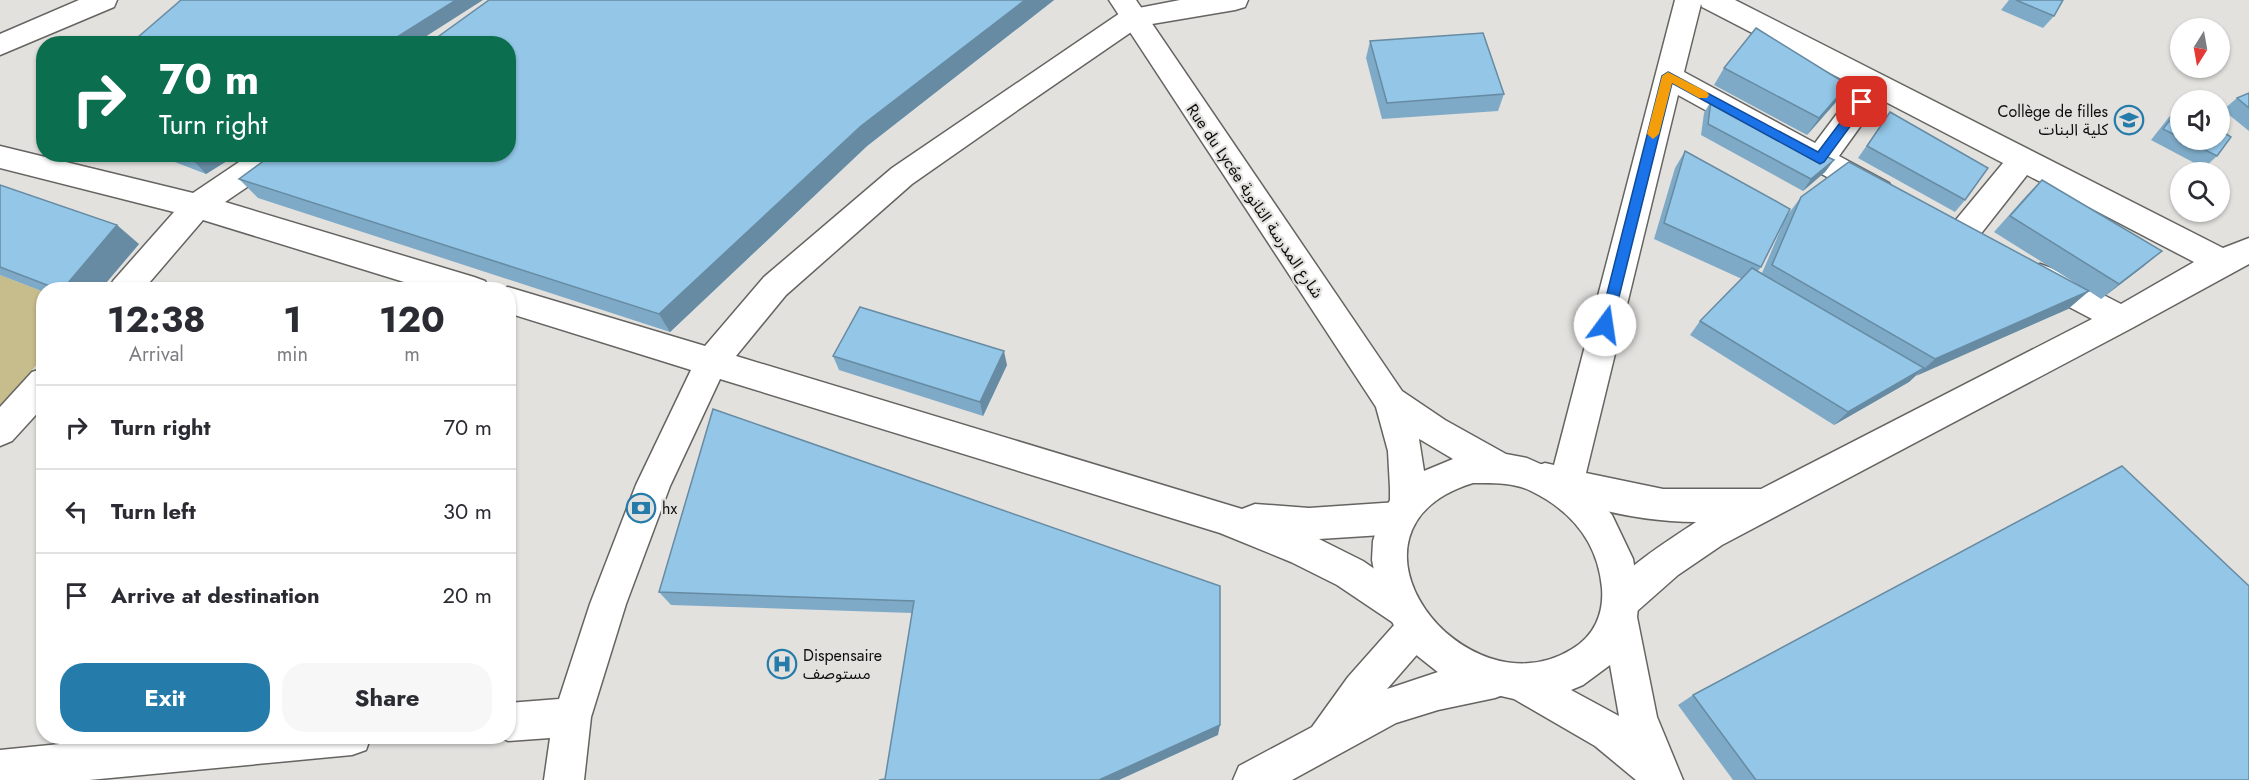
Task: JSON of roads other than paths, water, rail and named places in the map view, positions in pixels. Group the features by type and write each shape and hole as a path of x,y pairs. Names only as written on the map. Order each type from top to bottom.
{"street":[{"path":"0,45 104,0"},
{"path":"564,780 572,717 608,604 653,485 712,361 775,285 902,176 1015,97 1127,9 1235,0"},
{"path":"1566,483 1688,0"},
{"path":"1712,0 2023,159 2236,256"},
{"name":"Rue du Lycée شارع المدرسة الثانوية","path":"1127,9 1390,401 1404,438 1408,471 1403,511 1390,547 1391,578 1409,619"},
{"path":"1668,76 1901,203"},
{"path":"1820,159 1876,83"},
{"path":"0,157 197,207 447,282"},
{"path":"1961,236 2023,159"},
{"path":"131,282 197,207 262,162"},
{"path":"1253,780 1388,706 1438,691 1508,681 1556,679 1584,665 1606,643 1620,609 1665,562 1710,533 2121,319 2236,256"},
{"path":"2011,262 2121,319"},
{"path":"516,302 1223,518 1304,550 1350,573 1409,619 1438,651 1456,663 1508,681 1609,732 1661,777"},
{"path":"0,431 36,391"},
{"name":"Rue du Lycée شارع المدرسة الثانوية","path":"1390,401 1433,430 1514,471"},
{"path":"1223,518 1309,524 1403,511 1426,486 1448,474 1473,468 1514,471 1612,495 1662,504 1714,507 1770,502"},
{"path":"1514,471 1567,493 1598,523 1617,560 1620,609 1638,717 1661,777"},
{"path":"1320,744 1361,690 1409,619"},
{"path":"516,721 572,717"},
{"path":"0,768 264,744"}],"place":[{"name":"Collège de filles كلية البنات","path":"2129,120"},
{"name":"hx","path":"641,508"},
{"name":"Dispensaire مستوصف","path":"782,664"}]}
